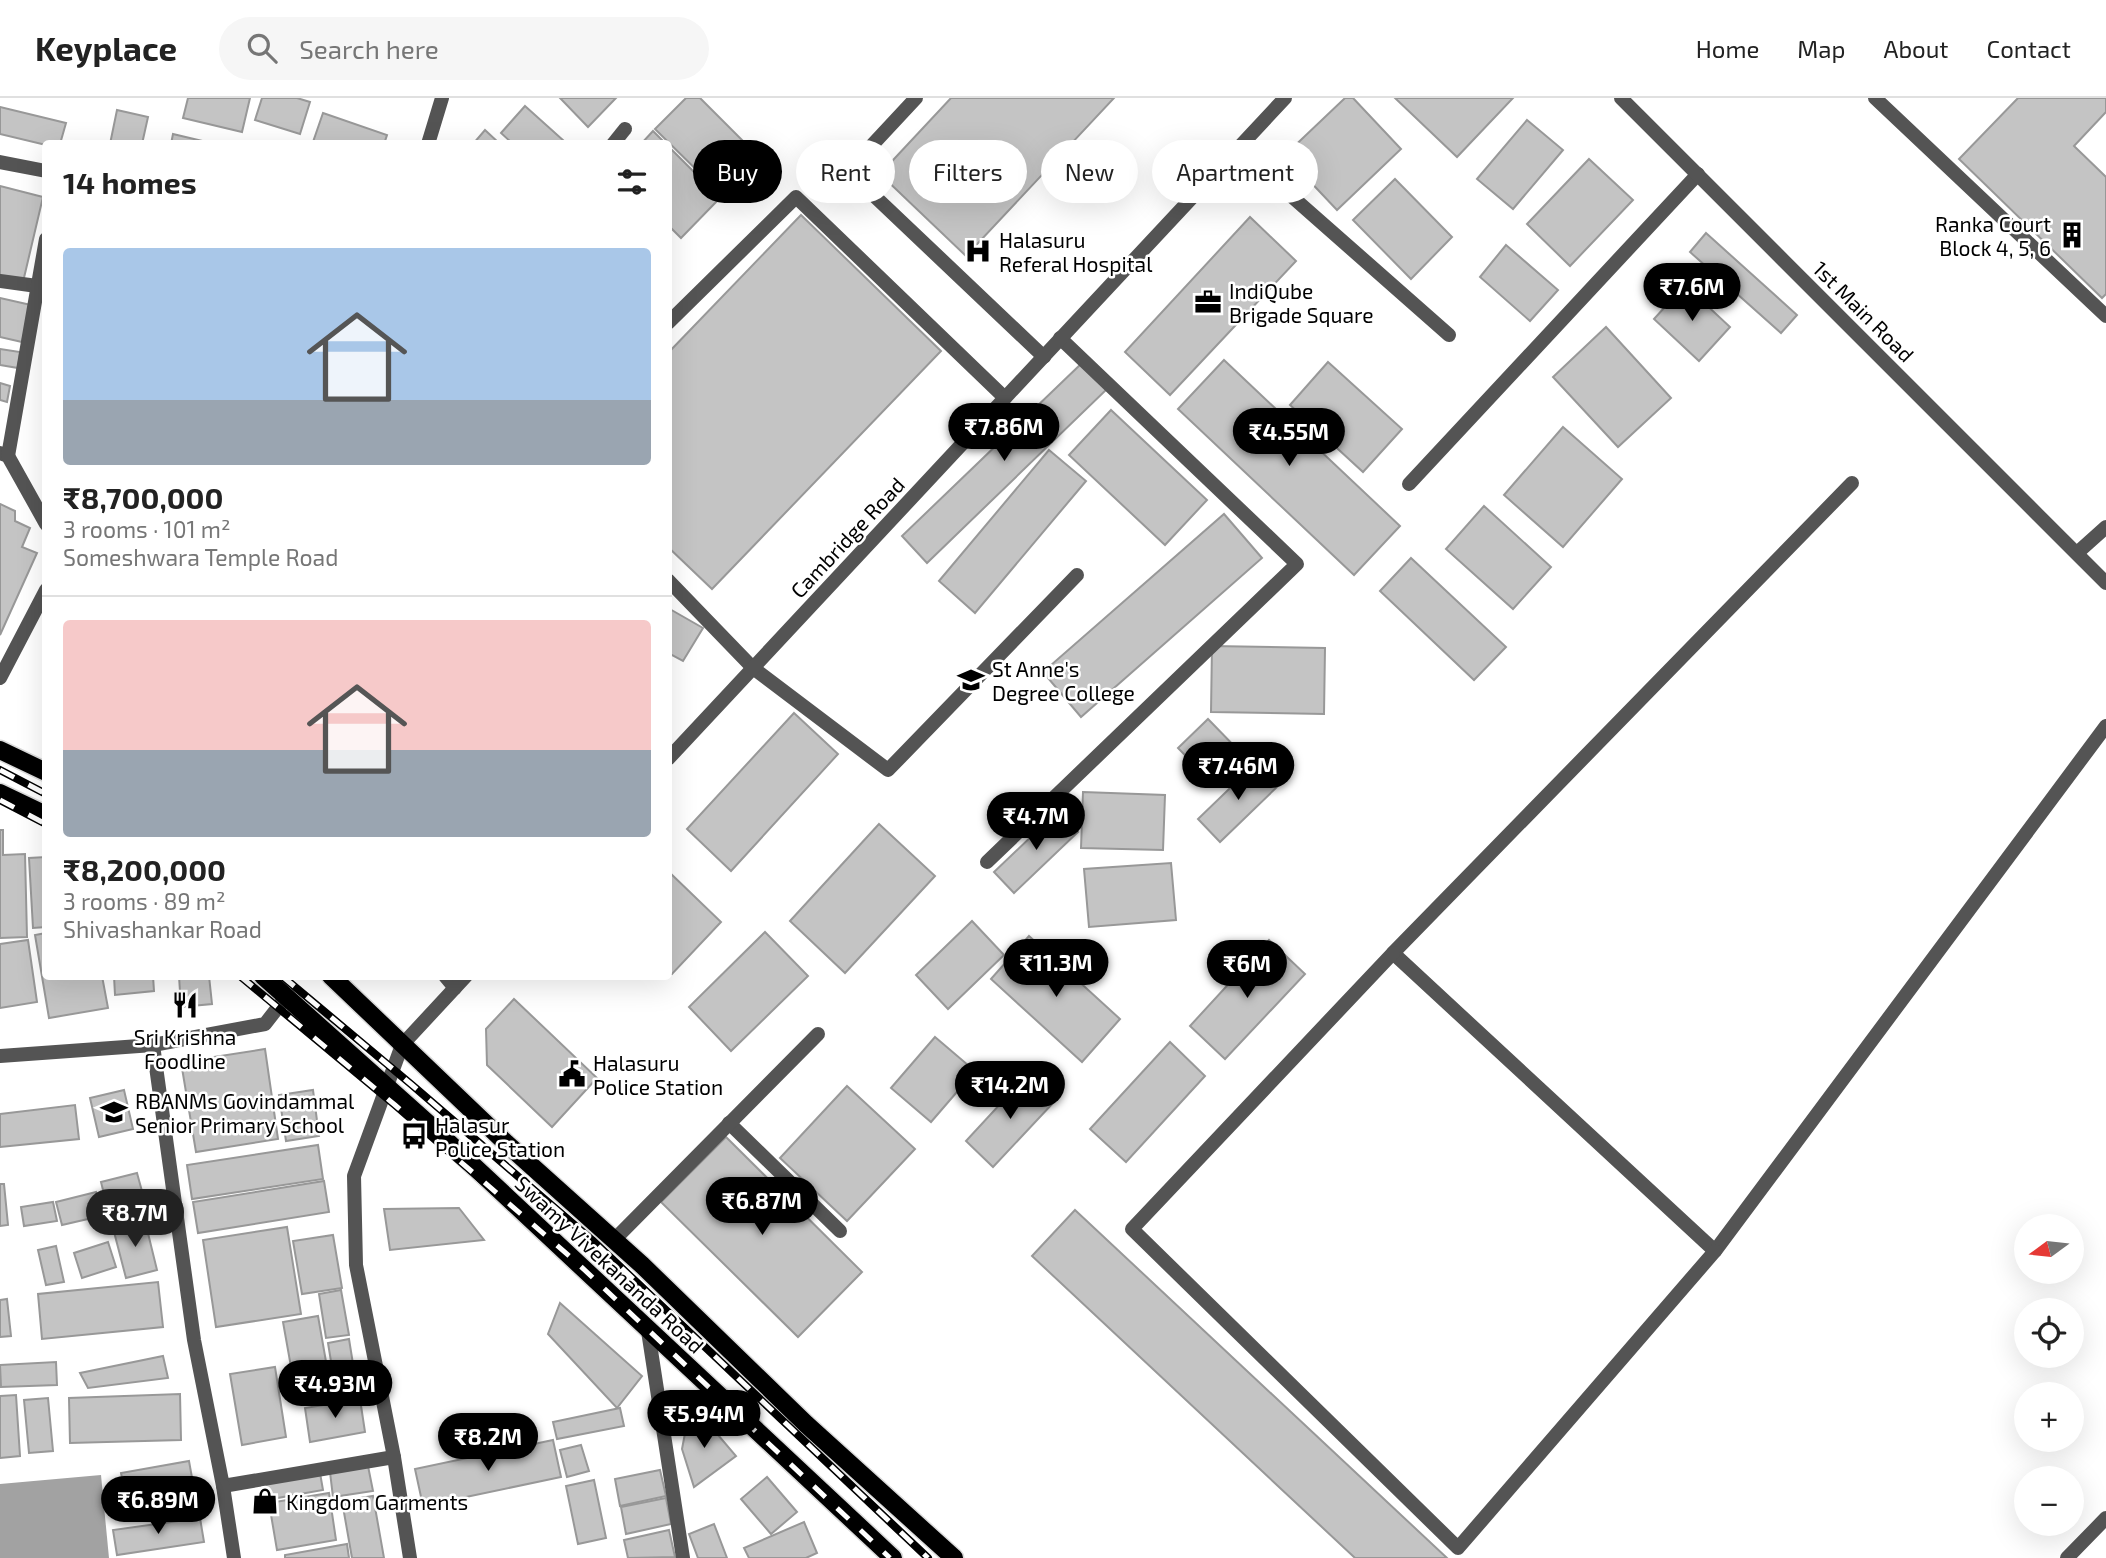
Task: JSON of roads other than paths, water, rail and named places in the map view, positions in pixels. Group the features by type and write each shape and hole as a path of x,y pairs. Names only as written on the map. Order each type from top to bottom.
{"main road":[{"path":"0,750 42,770"},
{"path":"0,793 42,813"},
{"name":"Swamy Vivekananda Road","path":"267,980 893,1558"},
{"name":"Swamy Vivekananda Road","path":"335,980 506,1143 614,1240 806,1424 954,1558"}],"street":[{"path":"429,140 442,98"},
{"path":"916,98 848,171 1044,356"},
{"name":"Cambridge Road","path":"1246,140 1285,98"},
{"name":"1st Main Road","path":"1620,98 2106,583"},
{"path":"1875,98 2106,316"},
{"path":"615,140 625,129"},
{"path":"0,162 42,170"},
{"path":"1409,484 1698,174"},
{"path":"672,319 796,197 1005,398"},
{"name":"Cambridge Road","path":"672,755 1187,203"},
{"path":"1299,203 1448,335"},
{"path":"42,260 4,455 42,517"},
{"path":"0,281 37,286"},
{"path":"987,862 1297,564 1060,338"},
{"path":"1852,483 1393,953 1132,1228 1458,1548 1715,1251 2106,726"},
{"path":"2077,553 2106,527"},
{"path":"672,584 753,668 888,770 1077,575"},
{"path":"0,678 42,598"},
{"path":"1393,953 1715,1251"},
{"path":"448,980 455,988"},
{"path":"411,1558 356,1265 354,1177 402,1045 462,980"},
{"path":"0,1056 153,1045 265,1024 286,997"},
{"path":"614,1240 818,1034"},
{"path":"153,1045 194,1340 223,1486 234,1558"},
{"path":"729,1123 840,1231"},
{"path":"648,1331 683,1558"},
{"path":"223,1486 394,1457"},
{"path":"2067,1558 2106,1518"}],"railway":[{"path":"0,770 42,792"},
{"path":"0,800 42,822"},
{"path":"245,980 574,1260 890,1558"},
{"path":"287,980 592,1240 928,1558"}],"place":[{"name":"Ranka Court Block 4, 5, 6","path":"2072,235"},
{"name":"Halasuru Referal Hospital","path":"978,251"},
{"name":"IndiQube Brigade Square","path":"1208,302"},
{"name":"St Anne's Degree College","path":"971,680"},
{"name":"Sri Krishna Foodline","path":"185,1005"},
{"name":"Halasuru Police Station","path":"572,1074"},
{"name":"RBANMs Govindammal Senior Primary School","path":"114,1112"},
{"name":"Halasur Police Station","path":"414,1136"},
{"name":"Kingdom Garments","path":"265,1501"}]}
